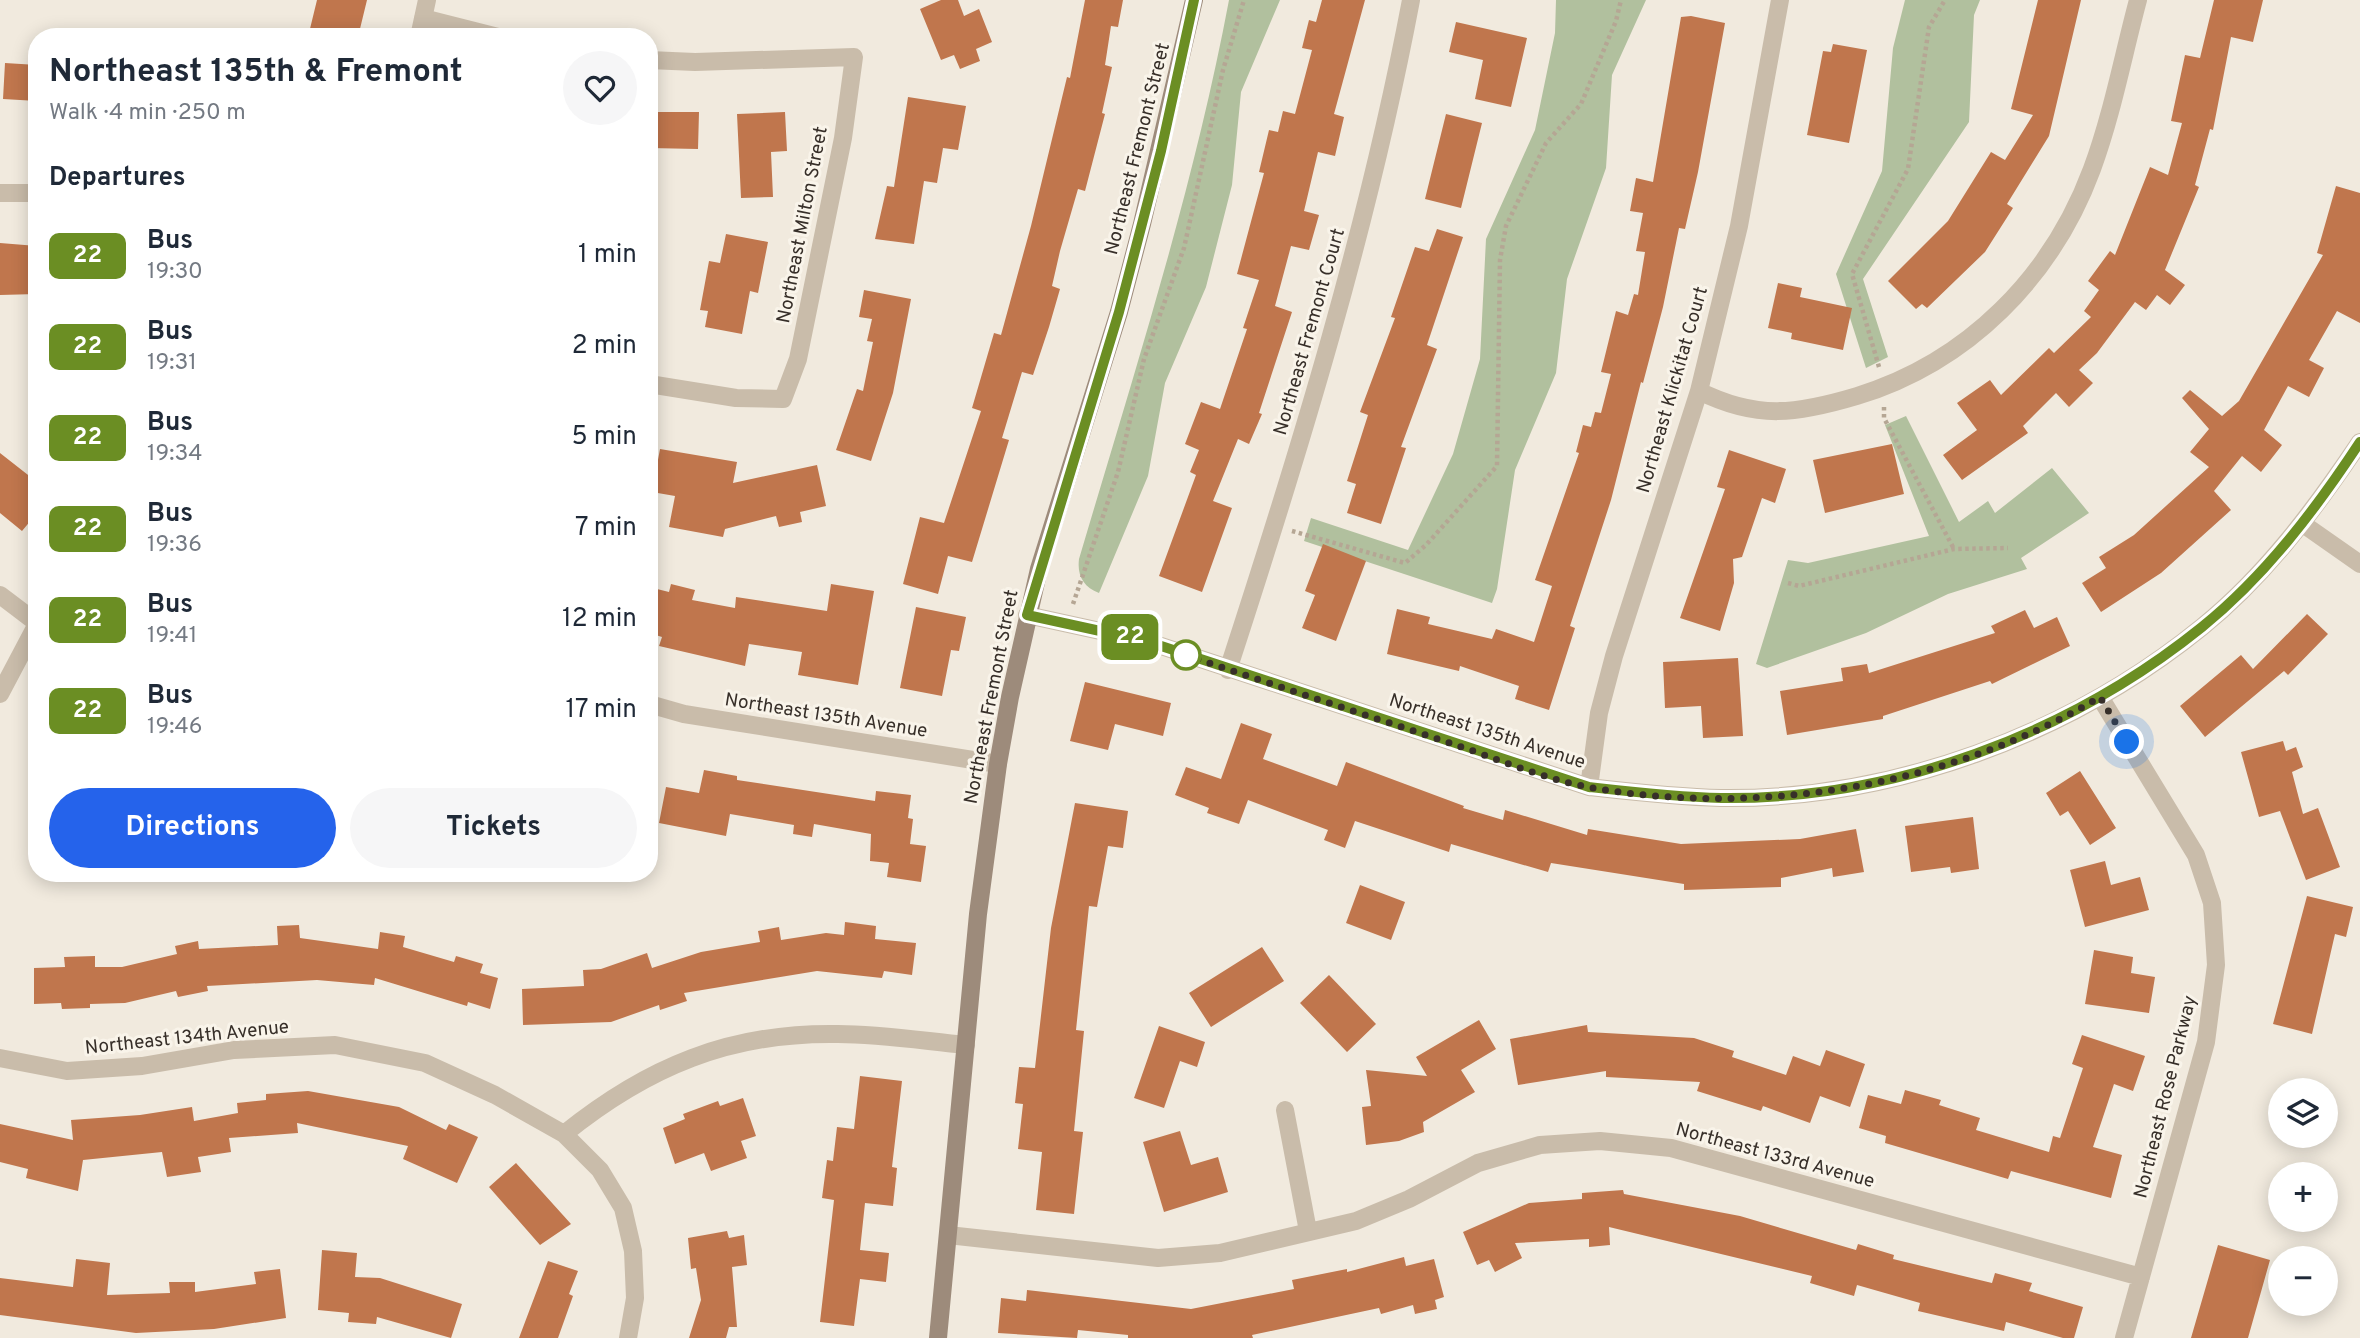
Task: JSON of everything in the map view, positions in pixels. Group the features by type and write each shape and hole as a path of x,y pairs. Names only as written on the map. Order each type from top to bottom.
{"street":[{"path":"421,28 427,0"},
{"name":"Northeast Fremont Street","path":"938,1338 978,914 998,764 1027,615 1119,312 1161,151 1195,0"},
{"name":"Northeast Fremont Court","path":"1228,670 1332,339 1365,213 1411,0"},
{"name":"Northeast Klickitat Court","path":"1589,787 1600,713 1614,656 1699,391 1741,214 1780,0"},
{"path":"1699,391 1729,406 1760,412 1824,405 1885,387 1941,359 1991,321 2034,276 2068,223 2094,166 2138,0"},
{"path":"423,18 462,28"},
{"name":"Northeast Milton Street","path":"658,60 695,62 854,57 843,138 800,346 783,400 736,398 658,385"},
{"path":"0,193 28,193"},
{"path":"2100,697 2203,627 2303,524 2360,442"},
{"path":"2303,524 2360,564"},
{"path":"0,595 28,617"},
{"name":"Northeast 135th Avenue","path":"1027,615 1146,641 1589,787 1656,795 1724,798 1866,785 1992,747 2078,710 2100,697"},
{"path":"0,694 28,641"},
{"name":"Northeast Rose Parkway","path":"2100,697 2196,855 2212,903 2216,965 2206,1042 2124,1338"},
{"name":"Northeast 135th Avenue","path":"658,707 684,714 998,764"},
{"path":"628,1338 635,1298 633,1251 623,1208 600,1170 564,1134 606,1100 642,1079 690,1057 730,1046 776,1037 838,1034 966,1045"},
{"name":"Northeast 134th Avenue","path":"0,1058 67,1071 142,1066 234,1050 335,1045 425,1063 495,1096 564,1134"},
{"path":"1285,1110 1308,1231"},
{"name":"Northeast 133rd Avenue","path":"948,1235 1158,1258 1220,1253 1356,1221 1409,1199 1478,1163 1539,1145 1600,1141 1671,1148 2141,1277"}],"path":[{"path":"1067,622 1118,472 1144,359 1184,248 1223,70 1244,0"},
{"path":"1275,526 1405,563 1426,545 1497,467 1500,260 1506,226 1546,143 1581,104 1616,21 1621,0"},
{"path":"1945,0 1929,27 1908,169 1852,274 1885,387 1884,418 1954,549"},
{"path":"1788,583 1799,586 1954,549 2008,548"}],"green space":[{"path":"1229,0 1280,0 1241,92 1232,185 1206,287 1165,383 1148,476 1099,593 1082,580 1079,559 1180,212"},
{"path":"1556,0 1646,0 1612,75 1606,168 1567,279 1556,373 1515,470 1497,589 1492,603 1304,541 1311,518 1408,550 1453,454 1480,359 1486,239 1535,130 1555,33"},
{"path":"1905,0 1980,0 1974,15 1969,122 1863,279 1888,357 1866,368 1836,274 1882,171 1893,48"},
{"path":"1906,416 1959,522 1988,501 1995,513 2052,468 2089,513 2021,558 2027,569 1948,594 1866,633 1767,668 1756,664 1788,560 1808,563 1929,536 1885,425"}],"building":[{"path":"317,0 367,0 360,28 310,28"},
{"path":"941,0 958,0 964,16 979,9 992,42 976,49 980,61 960,69 954,55 941,60 920,9"},
{"path":"1085,0 1123,0 1118,27 1111,26 1105,65 1112,67 1102,113 1105,114 1085,191 1078,189 1060,251 1052,286 1060,289 1049,327 1033,375 1022,372 1002,438 1009,440 972,562 948,556 938,594 903,584 920,517 944,523 981,411 972,408 994,333 1001,335 1067,77 1070,78"},
{"path":"1322,0 1365,0 1334,114 1344,117 1335,156 1318,152 1304,211 1319,215 1309,250 1291,246 1275,306 1292,312 1259,413 1262,414 1249,444 1238,439 1213,501 1232,508 1202,592 1159,576 1196,475 1190,472 1199,450 1185,444 1201,402 1220,409 1247,329 1243,328 1259,280 1237,274 1264,173 1259,172 1269,130 1278,132 1283,111 1295,114 1312,50 1302,48 1309,20 1316,22"},
{"path":"2038,0 2081,0 2049,136 2007,204 2013,208 1985,252 1927,308 1922,304 1916,309 1888,281 1948,221 1991,152 2005,160 2033,115 2011,109"},
{"path":"2214,0 2263,0 2253,42 2231,37 2213,130 2210,129 2195,185 2199,187 2165,270 2185,285 2170,305 2157,295 2146,310 2135,302 2097,353 2079,370 2093,383 2069,407 2056,393 2023,426 2028,433 1962,480 1943,455 1977,430 1957,403 1990,380 2001,395 2049,348 2054,353 2091,317 2084,311 2099,290 2088,281 2110,251 2115,255 2150,167 2168,175 2182,123 2171,121 2185,55 2200,58"},
{"path":"1691,16 1725,23 1698,172 1685,229 1679,228 1663,307 1611,500 1570,626 1575,628 1549,710 1515,699 1519,686 1460,666 1459,671 1387,654 1397,609 1430,617 1428,624 1492,639 1496,629 1534,642 1552,586 1535,580 1579,453 1576,452 1583,425 1591,427 1595,412 1601,413 1611,374 1601,372 1616,311 1628,315 1634,294 1638,295 1645,252 1636,251 1643,213 1630,211 1636,178 1653,182 1681,17"},
{"path":"1456,22 1527,38 1511,107 1475,99 1483,60 1449,52"},
{"path":"1833,44 1867,50 1849,143 1807,135 1823,51 1831,52"},
{"path":"5,63 28,64 28,100 3,99"},
{"path":"908,97 966,106 958,150 943,148 937,183 924,181 914,244 875,239 887,186 894,187"},
{"path":"658,112 699,112 698,149 658,148"},
{"path":"785,112 787,151 771,152 773,197 741,198 737,114"},
{"path":"1446,114 1482,123 1461,208 1425,199"},
{"path":"2336,186 2360,193 2360,323 2337,311 2309,360 2324,368 2309,397 2288,386 2264,430 2282,445 2261,472 2242,456 2214,491 2231,510 2161,573 2101,612 2082,583 2106,568 2099,557 2134,535 2209,467 2190,452 2209,429 2182,398 2190,390 2222,416 2239,401 2323,255 2317,253"},
{"path":"1437,229 1463,237 1427,345 1437,349 1401,447 1406,448 1381,524 1347,513 1356,484 1347,481 1368,415 1360,412 1395,318 1391,317 1415,247 1429,251"},
{"path":"726,234 768,242 758,293 750,291 742,334 705,327 708,311 700,310 709,261 720,263"},
{"path":"0,243 28,245 28,294 0,295"},
{"path":"1778,283 1802,288 1800,297 1852,308 1843,350 1791,339 1792,333 1768,328"},
{"path":"864,290 911,299 893,393 871,461 836,450 857,389 863,391 873,342 867,341 872,319 859,317"},
{"path":"1892,444 1904,494 1825,513 1813,460"},
{"path":"660,449 737,462 733,483 817,465 826,506 800,512 802,522 779,527 776,516 725,529 723,537 669,527 675,496 658,493"},
{"path":"1729,450 1786,469 1775,503 1762,498 1742,557 1733,559 1734,583 1720,631 1680,618 1725,489 1717,487"},
{"path":"0,453 28,475 28,524 22,531 0,513"},
{"path":"1323,544 1366,561 1336,641 1302,628 1315,595 1305,591"},
{"path":"671,584 695,590 692,600 735,608 736,597 827,611 831,584 874,591 858,685 798,675 802,652 749,644 745,666 659,646 662,637 658,636 658,589 669,592"},
{"path":"916,607 966,617 959,651 951,650 942,696 900,688"},
{"path":"2025,610 2034,628 2057,617 2070,646 1992,684 1990,681 1883,716 1883,719 1787,735 1780,691 1843,681 1841,668 1867,664 1869,673 1995,633 1991,626"},
{"path":"2307,614 2328,634 2288,675 2284,671 2205,737 2180,706 2241,655 2253,669"},
{"path":"1738,658 1743,736 1703,738 1701,706 1665,708 1663,662"},
{"path":"1085,682 1171,703 1163,736 1115,724 1108,750 1070,741"},
{"path":"1241,723 1272,734 1263,759 1337,786 1346,762 1464,806 1463,808 1503,820 1505,810 1587,835 1588,829 1681,844 1800,839 1856,829 1864,872 1833,877 1832,868 1781,878 1781,887 1684,890 1684,884 1551,863 1548,872 1451,844 1449,852 1355,821 1345,848 1324,840 1328,830 1248,800 1239,824 1207,813 1209,808 1175,795 1186,767 1221,779"},
{"path":"2283,741 2286,751 2296,747 2303,767 2292,772 2303,814 2318,808 2340,867 2306,880 2280,811 2259,817 2241,752"},
{"path":"704,770 737,776 737,780 875,801 876,791 911,795 908,818 913,819 910,844 926,846 921,882 887,877 889,863 870,861 871,834 814,824 812,837 793,834 794,825 730,814 726,836 659,823 666,787 699,793"},
{"path":"2080,771 2116,828 2090,845 2068,811 2060,816 2046,793"},
{"path":"1075,803 1128,811 1123,848 1108,846 1097,907 1089,906 1076,1030 1084,1031 1074,1131 1083,1132 1074,1214 1036,1210 1042,1152 1018,1149 1023,1104 1015,1103 1019,1067 1035,1068 1051,928"},
{"path":"1973,817 1979,869 1951,873 1950,867 1911,872 1905,826"},
{"path":"2105,861 2111,885 2140,877 2149,910 2085,927 2070,870"},
{"path":"1360,885 1405,902 1391,940 1346,923"},
{"path":"2307,896 2353,907 2346,937 2335,934 2312,1034 2273,1024"},
{"path":"845,922 876,926 875,939 916,943 912,975 884,971 882,978 817,971 684,993 687,1001 660,1010 659,1005 611,1022 523,1025 522,989 584,986 583,970 601,969 647,953 652,968 701,952 760,942 758,931 779,927 781,940 826,933 844,935"},
{"path":"299,925 300,938 378,949 380,932 405,936 403,947 454,962 456,956 483,964 480,973 498,978 490,1009 468,1002 467,1006 375,978 374,985 317,980 207,986 208,991 178,997 176,991 125,1003 90,1004 90,1008 62,1009 61,1003 34,1004 34,968 65,967 64,957 95,956 95,967 122,967 177,954 175,946 198,941 199,949 278,945 277,926"},
{"path":"1262,947 1284,981 1211,1027 1189,993"},
{"path":"2094,950 2133,957 2131,973 2155,977 2149,1013 2085,1004"},
{"path":"1329,975 1376,1024 1347,1052 1300,1003"},
{"path":"1479,1020 1496,1049 1461,1070 1475,1092 1423,1122 1424,1132 1399,1141 1366,1145 1362,1107 1371,1106 1366,1070 1427,1076 1416,1057"},
{"path":"1587,1025 1588,1032 1694,1038 1734,1051 1732,1057 1786,1075 1793,1056 1820,1066 1826,1050 1865,1064 1850,1107 1820,1096 1810,1123 1763,1106 1761,1111 1697,1091 1700,1082 1606,1077 1606,1071 1518,1085 1510,1039"},
{"path":"1159,1026 1205,1042 1197,1067 1180,1061 1164,1108 1134,1098"},
{"path":"2082,1035 2145,1056 2133,1091 2114,1084 2093,1147 2122,1155 2111,1198 2011,1171 2008,1179 1885,1143 1886,1136 1859,1128 1868,1095 1901,1104 1905,1090 1941,1100 1939,1105 1980,1118 1976,1130 2049,1152 2053,1136 2060,1138 2083,1068 2072,1064"},
{"path":"860,1076 902,1081 892,1167 897,1168 893,1206 865,1203 860,1250 889,1253 886,1282 860,1279 854,1326 820,1322 834,1200 822,1198 827,1160 833,1161 837,1127 854,1129"},
{"path":"308,1091 399,1107 446,1130 449,1124 478,1137 457,1183 403,1159 408,1146 297,1123 298,1133 229,1138 231,1152 198,1157 201,1172 167,1177 162,1152 83,1160 78,1191 26,1178 28,1169 0,1162 0,1124 73,1140 71,1120 140,1115 192,1107 194,1121 238,1113 237,1103 266,1100 266,1094"},
{"path":"743,1098 756,1136 741,1141 747,1158 711,1171 704,1153 675,1164 663,1128 685,1119 683,1114 718,1101 720,1106"},
{"path":"1180,1131 1191,1165 1218,1157 1228,1192 1164,1212 1143,1142"},
{"path":"516,1163 571,1224 540,1245 489,1187"},
{"path":"1623,1190 1624,1194 1740,1216 1856,1250 1858,1244 1894,1255 1893,1259 1992,1283 1995,1273 2032,1283 2029,1291 2083,1307 2074,1338 2063,1338 2006,1322 2004,1331 1918,1311 1920,1303 1857,1285 1854,1296 1810,1283 1812,1276 1609,1227 1610,1245 1589,1247 1589,1239 1515,1243 1522,1258 1495,1272 1489,1260 1477,1265 1463,1232 1529,1203 1582,1199 1582,1193"},
{"path":"727,1231 729,1238 744,1235 747,1265 732,1267 737,1327 729,1327 726,1338 689,1338 701,1300 696,1268 691,1269 688,1238"},
{"path":"2218,1245 2268,1259 2248,1338 2191,1338"},
{"path":"322,1250 357,1253 355,1277 380,1278 462,1304 451,1338 377,1317 376,1324 348,1322 349,1313 318,1310"},
{"path":"1404,1257 1406,1266 1434,1259 1444,1297 1435,1300 1437,1309 1415,1314 1413,1305 1381,1314 1379,1308 1252,1335 1253,1338 1128,1338 1128,1335 1078,1330 1077,1338 998,1333 1001,1298 1026,1301 1027,1290 1191,1309 1294,1289 1292,1280 1347,1269 1347,1272"},
{"path":"76,1259 110,1263 107,1295 170,1293 169,1282 195,1282 195,1292 256,1284 254,1272 280,1269 286,1318 214,1329 136,1333 0,1315 0,1278 73,1287"},
{"path":"548,1261 578,1271 569,1294 573,1296 558,1338 519,1338"}],"bus line":[{"name":"22","path":"1194,0 1161,151 1119,312 1053,522 1027,615 1146,641 1589,787 1656,795 1724,798 1802,793 1866,785 1932,768 1992,747 2078,710 2148,667 2203,627 2234,598 2303,524 2360,442"}],"route":[{"path":"1186,655 1562,780 1589,787 1656,795 1724,798 1802,793 1866,785 1932,768 1992,747 2078,710 2100,697 2127,742"}]}
